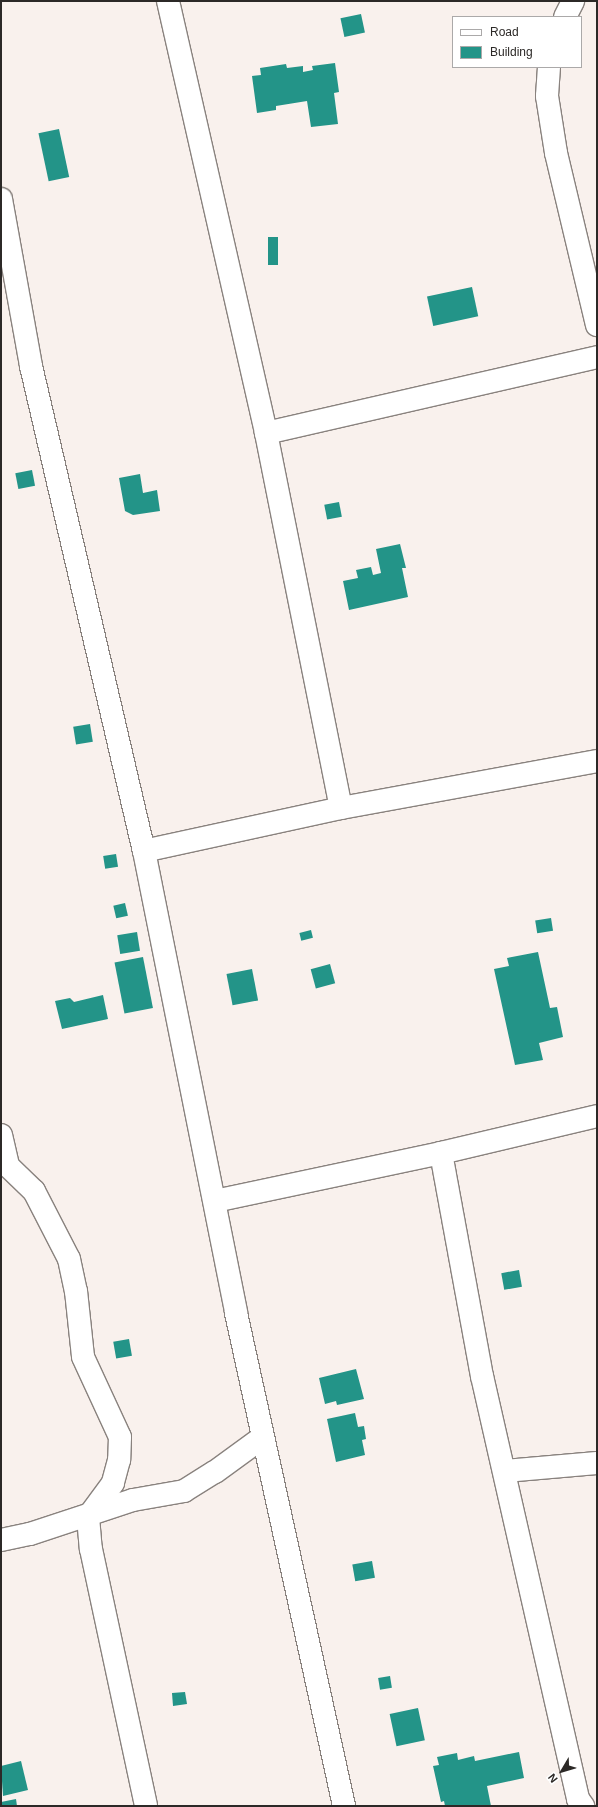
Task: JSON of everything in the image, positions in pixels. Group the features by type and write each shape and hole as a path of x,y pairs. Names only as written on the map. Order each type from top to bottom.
{"street":[{"path":"168,1 266,433 340,808"},
{"path":"566,16 573,1"},
{"path":"549,68 547,96 556,153 597,325"},
{"path":"1,198 31,366 144,851 215,1201 236,1313 344,1806"},
{"path":"266,433 597,357"},
{"path":"144,851 340,808 597,761"},
{"path":"215,1201 441,1153 597,1116"},
{"path":"1,1135 5,1168 34,1190 69,1259 76,1291 83,1357 120,1438 119,1460 113,1483 88,1517 92,1549 146,1806"},
{"path":"441,1153 482,1376 505,1471 578,1799 583,1806"},
{"path":"1,1540 30,1534 88,1517 133,1500 184,1491 216,1472 263,1437"},
{"path":"505,1471 597,1463"}],"building":[{"path":"361,14 365,33 344,37 340,18"},
{"path":"335,63 339,92 334,93 338,124 311,127 307,101 276,106 276,110 257,113 252,76 261,75 260,68 286,64 287,68 303,66 303,72 313,70 312,66"},
{"path":"59,129 69,177 49,181 38,133"},
{"path":"268,237 278,237 278,265 268,265"},
{"path":"472,287 478,316 433,326 427,297"},
{"path":"32,470 35,486 18,489 15,473"},
{"path":"140,474 143,493 157,490 160,511 133,515 125,511 119,478"},
{"path":"339,502 342,517 327,520 324,505"},
{"path":"400,544 406,568 402,568 408,597 349,610 343,581 358,578 356,570 371,567 373,575 381,573 376,549"},
{"path":"90,724 93,742 76,744 73,727"},
{"path":"116,854 118,867 105,869 103,856"},
{"path":"125,903 128,916 116,918 113,906"},
{"path":"551,918 553,931 537,933 535,921"},
{"path":"311,930 313,938 301,941 299,933"},
{"path":"137,932 140,951 120,954 117,935"},
{"path":"538,952 550,1008 557,1007 563,1037 539,1043 543,1060 515,1065 494,969 509,966 507,958"},
{"path":"143,957 153,1008 124,1014 115,963"},
{"path":"330,964 335,983 316,988 311,969"},
{"path":"252,969 258,1000 233,1005 226,974"},
{"path":"103,995 108,1019 62,1029 55,1001 70,998 74,1002"},
{"path":"519,1270 522,1287 504,1290 501,1273"},
{"path":"129,1339 132,1356 116,1359 113,1342"},
{"path":"356,1369 364,1399 337,1405 336,1401 325,1404 319,1378"},
{"path":"355,1413 358,1427 364,1426 366,1439 362,1440 365,1455 336,1462 327,1419"},
{"path":"372,1561 375,1578 355,1581 352,1564"},
{"path":"390,1676 392,1688 380,1690 378,1678"},
{"path":"185,1692 187,1704 173,1706 172,1693"},
{"path":"418,1708 425,1740 396,1746 390,1714"},
{"path":"519,1752 524,1778 487,1786 491,1806 445,1806 444,1801 441,1802 433,1766 439,1765 437,1757 457,1753 458,1760 474,1756 475,1761"},
{"path":"21,1761 28,1790 3,1796 1,1766"},
{"path":"16,1799 17,1806 1,1806 1,1802"}]}
